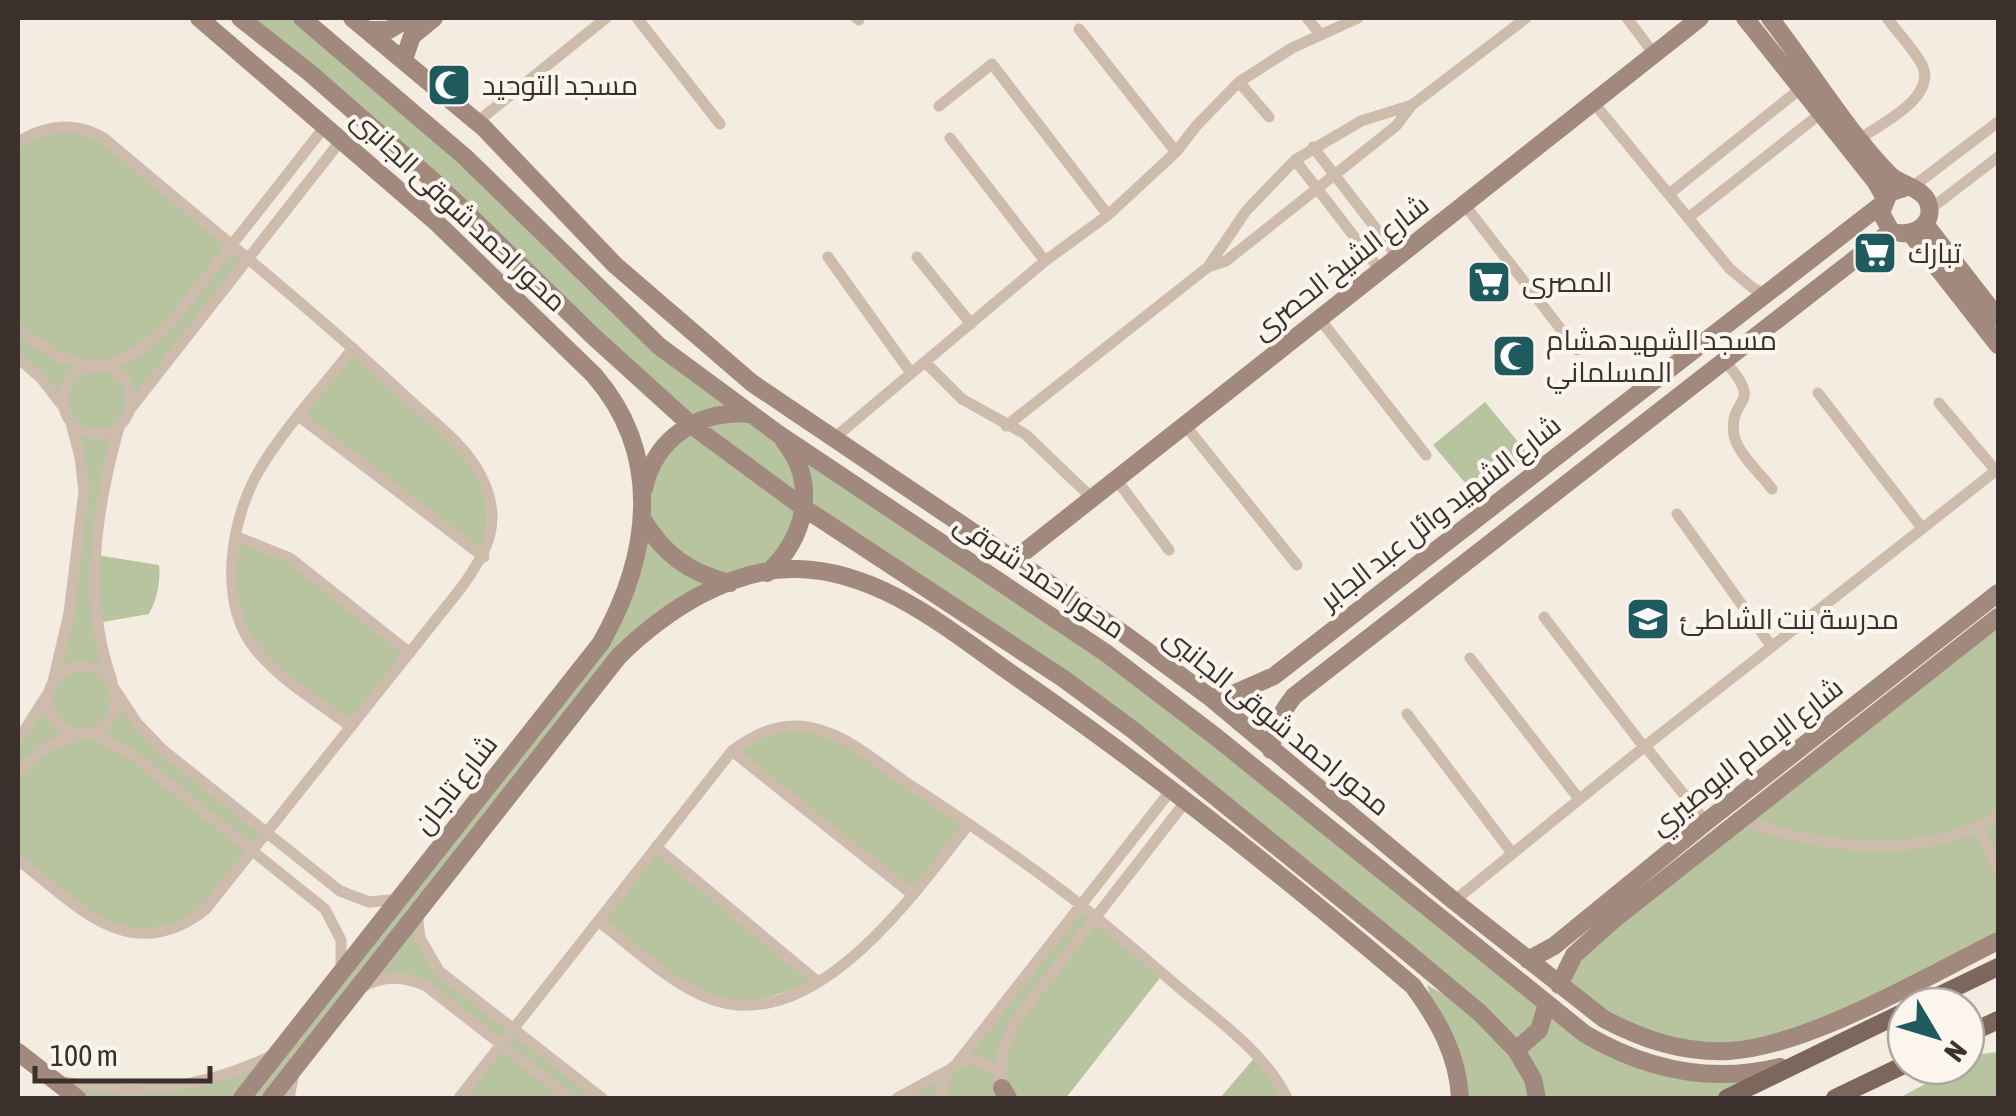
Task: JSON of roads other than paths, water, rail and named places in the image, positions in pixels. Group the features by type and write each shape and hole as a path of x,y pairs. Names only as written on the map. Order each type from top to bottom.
{"main road":[{"path":"1959,986 1998,967"},
{"path":"1726,1098 1886,1021"},
{"path":"1835,1098 1886,1074"}],"street":[{"name":"محور احمد شوقى الجانبى","path":"199,18 437,223 594,375 626,420 640,473"},
{"path":"240,18 310,73 427,176 592,336 690,424 804,508 1079,690 1145,739 1480,1013 1516,1050 1533,1079 1537,1098"},
{"name":"محور احمد شوقى","path":"302,18 504,194 659,346 777,433 1106,653 1598,1042 1648,1065 1684,1073 1722,1076 1796,1064"},
{"name":"محور احمد شوقى الجانبى","path":"352,18 478,122 615,265 752,383 1211,698 1454,901 1604,1019 1673,1047 1732,1050 1813,1030 1998,942"},
{"path":"368,30 389,30 409,18"},
{"path":"404,60 412,36 434,18"},
{"path":"478,122 606,18"},
{"path":"637,18 720,124"},
{"path":"1307,18 1321,35"},
{"path":"832,438 1045,261 1108,215 1176,152 1239,82 1292,48 1358,18"},
{"path":"1208,267 1226,261 1396,126 1412,105 1526,18"},
{"path":"1626,18 1654,54"},
{"name":"شارع الشيخ الحصرى","path":"1014,560 1700,18"},
{"path":"1744,18 1875,181 1884,201 1883,220 1892,231 1922,222 1998,157"},
{"path":"1770,18 1888,173 1923,194 1922,222 1998,344"},
{"path":"1861,138 1918,97 1924,82 1923,66 1886,18"},
{"path":"1079,29 1176,152"},
{"path":"939,106 992,64 1108,215"},
{"path":"1239,82 1268,116"},
{"path":"414,113 435,86"},
{"path":"1669,194 1800,89"},
{"path":"1593,102 1741,280 1773,288 1797,304"},
{"path":"1006,426 1208,267 1246,210 1295,160 1361,121 1412,105"},
{"path":"1688,218 1820,114"},
{"path":"1884,201 1894,190 1909,187 1998,122"},
{"path":"64,406 67,384 74,376 131,356 158,338 326,125"},
{"path":"18,142 52,128 88,128 353,348 455,442 481,475 491,516 484,557 205,910 188,923 168,932 124,933 103,925 18,860"},
{"path":"950,138 1045,261"},
{"path":"18,772 47,746 90,734 104,727 112,717 114,686 96,628 94,573 108,470 119,427 342,140"},
{"path":"1314,147 1398,257"},
{"path":"1295,160 1380,270"},
{"name":"شارع الشهيد وائل عبد الجابر","path":"1211,698 1233,694 1274,676 1884,201"},
{"path":"1464,204 1576,350"},
{"path":"1922,222 1998,318"},
{"name":"شارع الشهيد وائل عبد الجابر","path":"1270,750 1273,730 1294,696 1892,231"},
{"path":"917,256 971,324"},
{"path":"828,257 911,374"},
{"path":"1320,318 1426,456"},
{"path":"18,330 59,358 98,366 122,376 128,386 131,408"},
{"path":"351,726 270,665 243,632 234,612 231,590 237,537 260,468 353,348"},
{"path":"18,358 64,406 80,457 84,492 69,613 48,703 57,724 66,730 90,734 134,757 325,908 341,940 340,975"},
{"path":"1725,361 1746,390 1735,420 1735,441 1772,489"},
{"path":"925,362 962,399 1024,433 1092,498"},
{"path":"1818,393 1922,528"},
{"path":"1454,901 1578,798 1997,470 1939,403"},
{"path":"642,497 657,455 690,424 719,414 751,414"},
{"path":"300,417 484,557"},
{"path":"71,423 89,434 119,427"},
{"path":"1185,425 1297,565"},
{"path":"766,574 792,545 804,508 799,467 777,433"},
{"name":"شارع تاجان","path":"242,1098 600,643 623,598 638,551 642,518 640,473"},
{"path":"1116,479 1169,550"},
{"path":"1677,514 1772,647"},
{"path":"642,518 653,537 678,561 708,578 730,582"},
{"path":"237,537 290,558 410,653"},
{"path":"766,574 796,569 826,572 884,591 958,636 1179,795 1412,986 1436,1017 1452,1052 1460,1098"},
{"name":"شارع تاجان","path":"271,1098 598,684 643,633 684,604 730,582 766,574"},
{"name":"شارع الإمام البوصيري","path":"1528,960 1554,946 1998,592"},
{"path":"1544,616 1706,822"},
{"name":"شارع الإمام البوصيري","path":"1559,985 1574,954 1740,818 1998,617"},
{"path":"1331,632 1347,653"},
{"path":"1470,658 1578,798"},
{"path":"18,740 62,672 75,666 102,671 149,737 266,833 354,898 384,902 400,898"},
{"path":"580,670 598,684"},
{"path":"1407,714 1512,853"},
{"path":"459,1098 732,751 752,736 777,727 803,725 828,732 969,824 1081,905 1246,1045 1279,1082 1287,1098"},
{"path":"732,751 912,895"},
{"path":"1299,804 1314,786"},
{"path":"898,1098 958,1062 1081,905 1179,795"},
{"path":"1003,1091 1003,1050 1015,1021 1095,917 1179,795"},
{"path":"1740,818 1781,834 1860,846 1920,842 1978,826 1998,815"},
{"path":"598,921 690,990 716,1001 743,1005 767,1002 818,982 854,958 886,928 969,824"},
{"path":"1978,826 1998,869"},
{"path":"656,847 818,982"},
{"path":"1302,893 1315,876"},
{"path":"418,913 420,938 431,961 602,1098"},
{"path":"357,990 384,978 413,980 426,986 570,1098"},
{"path":"1516,1050 1539,1030 1547,1004"},
{"path":"298,1028 316,1042"},
{"path":"18,1052 77,1098"},
{"path":"54,1080 91,1088 168,1088 206,1081 278,1054"},
{"path":"958,1062 979,1060 988,1064 1003,1091"},
{"path":"289,1098 295,1068"},
{"path":"943,1098 942,1081 947,1071"}],"place":[{"name":"مسجد التوحيد","path":"449,85"},
{"name":"تبارك","path":"1875,253"},
{"name":"المصرى","path":"1489,282"},
{"name":"مسجد الشهيدهشام المسلماني","path":"1514,356"},
{"name":"مدرسة بنت الشاطئ","path":"1648,619"}]}
